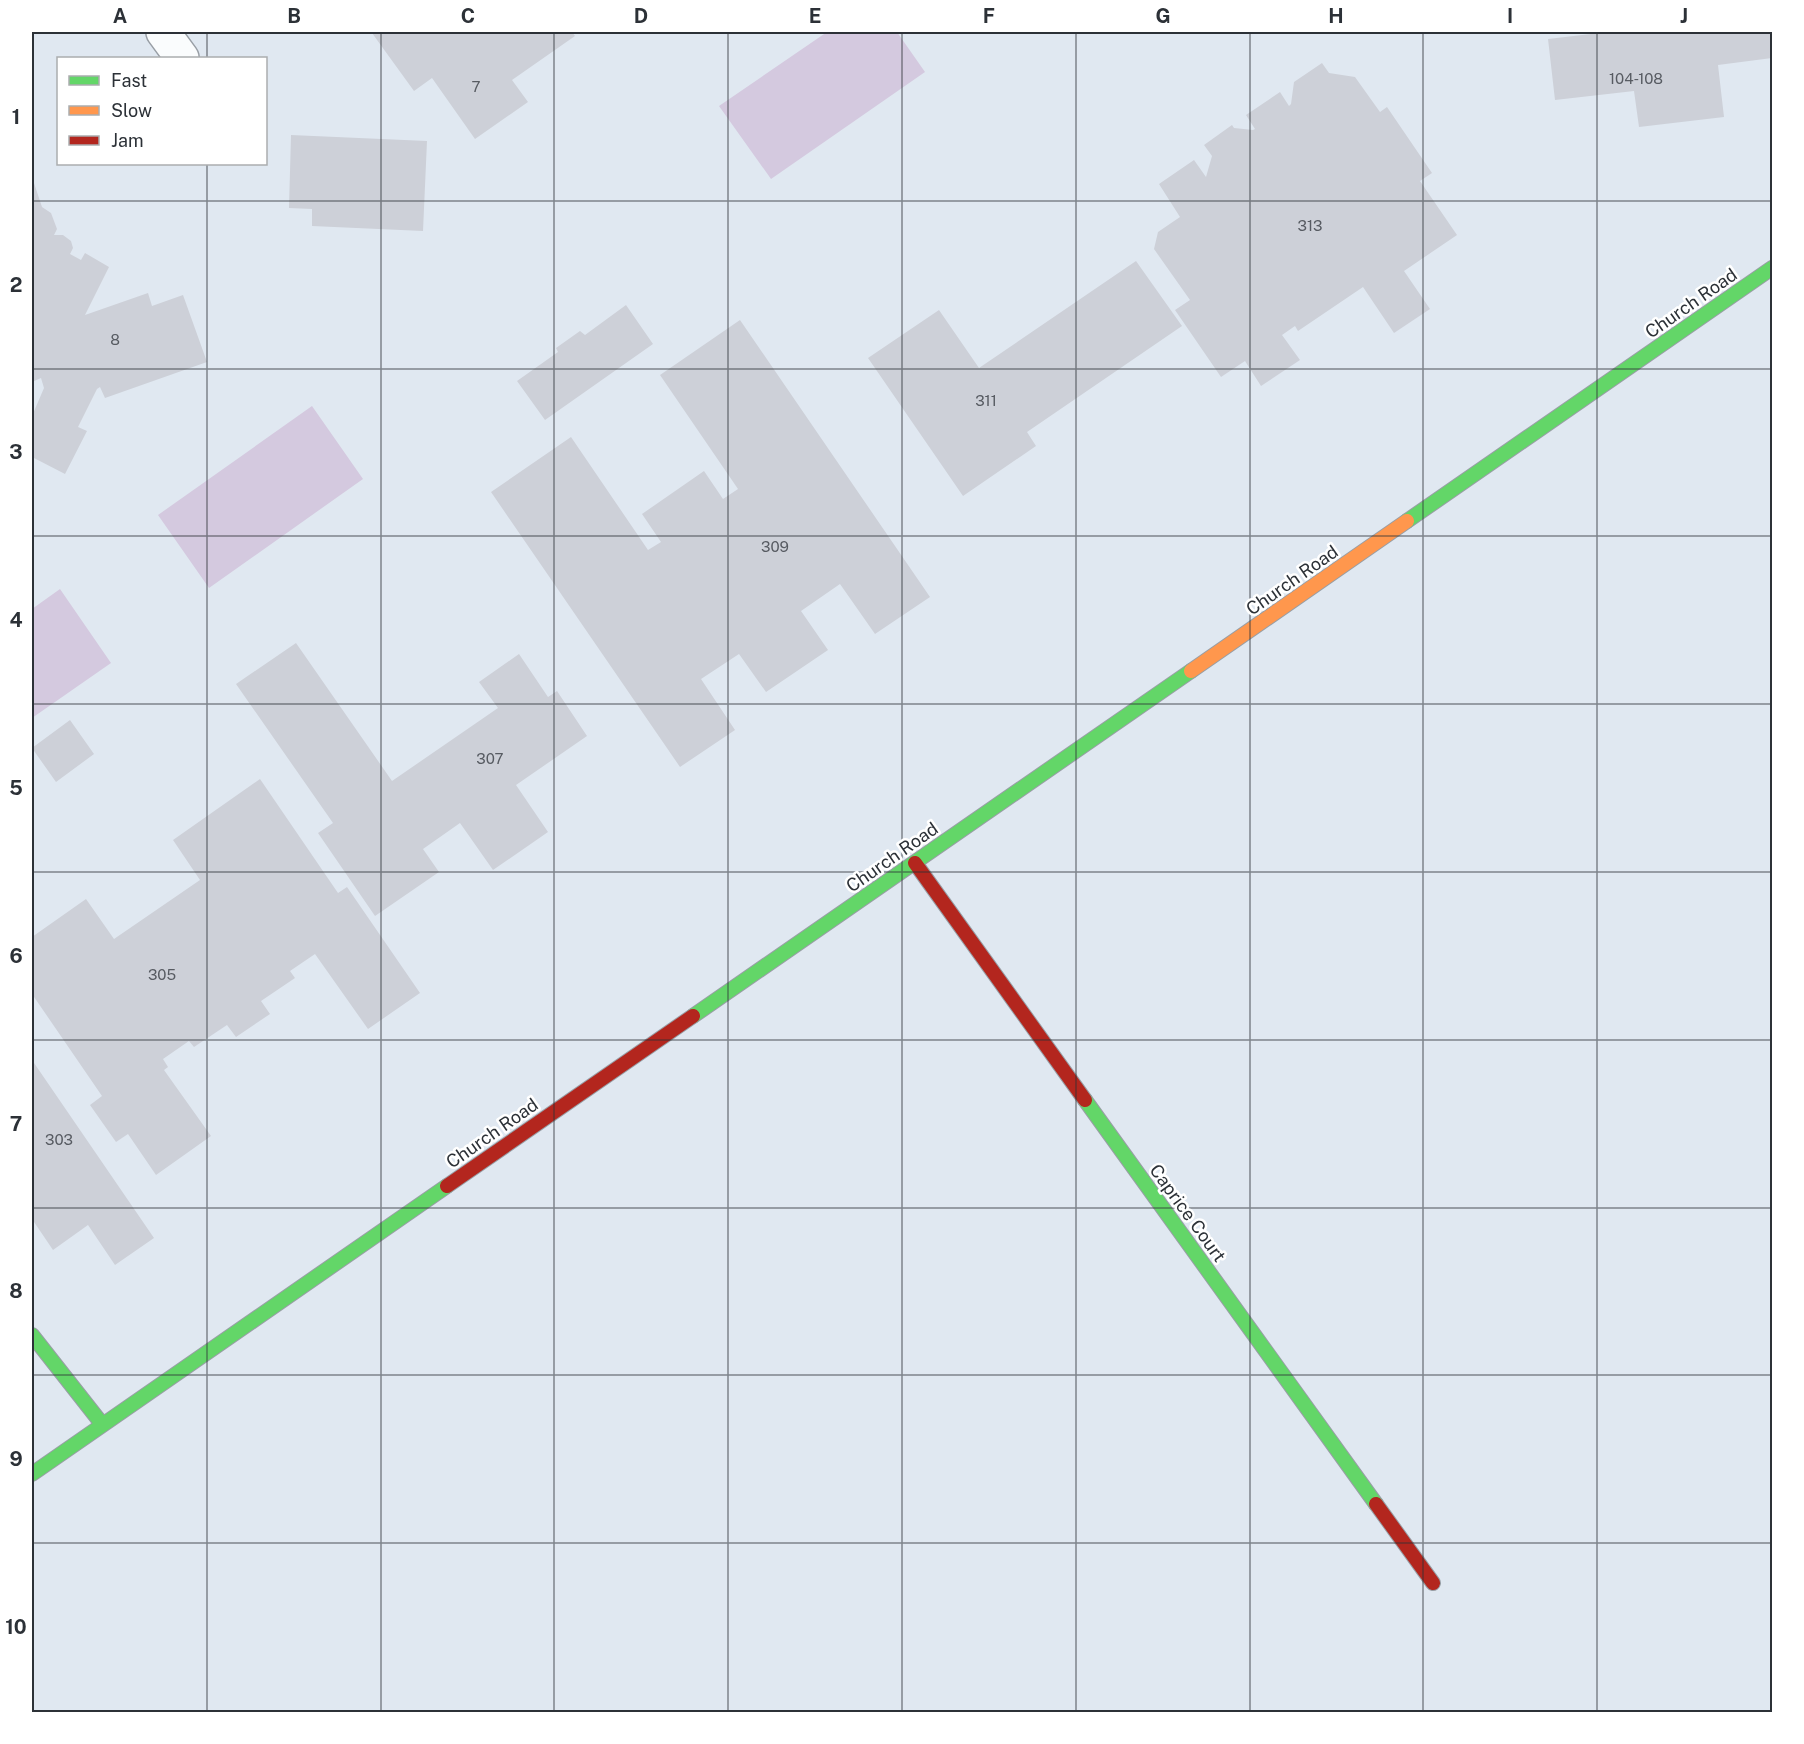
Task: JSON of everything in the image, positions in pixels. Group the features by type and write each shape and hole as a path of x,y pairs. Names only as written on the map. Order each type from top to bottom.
{"street":[{"path":"163,32 181,57"},
{"name":"Church Road","path":"32,1474 1773,268"},
{"name":"Caprice Court","path":"915,863 1433,1583"},
{"path":"32,1335 102,1424"}],"shaded area":[{"path":"827,32 897,32 925,72 771,179 719,106"},
{"path":"312,406 363,479 209,588 158,515"},
{"path":"60,589 111,663 32,718 32,609"}],"building":[{"path":"572,32 575,36 512,80 528,102 475,139 432,78 414,91 372,33"},
{"path":"1608,32 1772,32 1772,58 1718,65 1724,117 1639,127 1634,91 1555,100 1548,39"},
{"path":"1322,63 1329,73 1355,77 1380,112 1387,107 1432,173 1420,181 1457,235 1404,271 1430,309 1394,333 1363,287 1298,331 1295,326 1282,335 1300,360 1261,386 1245,361 1221,377 1175,310 1190,300 1154,249 1158,232 1180,217 1159,184 1194,160 1206,177 1212,156 1204,145 1232,125 1234,128 1255,129 1246,115 1280,92 1289,106 1294,82"},
{"path":"291,135 427,141 423,231 312,226 312,209 289,208"},
{"path":"32,177 42,207 51,213 57,229 54,235 63,235 71,241 73,248 70,254 81,260 85,253 109,267 85,315 148,293 152,306 183,295 207,362 105,398 100,387 97,389 78,427 87,431 65,474 32,457 32,416 44,388 41,378 32,382"},
{"path":"1136,261 1182,326 1027,432 1036,446 963,496 868,358 939,310 979,368"},
{"path":"626,305 653,344 545,420 517,381 558,352 556,348 580,331 585,335"},
{"path":"740,320 930,597 875,634 840,584 801,611 828,650 766,692 739,654 701,679 735,730 680,767 491,492 571,437 648,550 661,542 642,514 704,471 723,499 738,489 660,375"},
{"path":"296,643 392,781 498,708 479,682 519,654 548,697 557,691 587,736 516,785 548,832 493,870 460,823 423,849 439,872 375,916 318,833 333,823 236,684"},
{"path":"70,720 94,754 56,782 32,748"},
{"path":"260,779 338,893 347,887 420,993 368,1029 315,954 290,971 295,978 261,1001 270,1014 236,1037 227,1025 194,1047 189,1041 163,1059 168,1067 164,1070 211,1136 156,1175 128,1134 116,1142 90,1105 102,1096 32,994 32,937 86,899 114,939 200,880 173,840"},
{"path":"32,1060 154,1238 115,1265 88,1225 53,1250 32,1219"}],"traffic: fast":[{"path":"1407,521 1772,268"},
{"path":"693,1016 1191,671"},
{"path":"1085,1100 1376,1504"},
{"path":"32,1474 447,1186"},
{"path":"32,1335 102,1424"}],"traffic: slow":[{"path":"1191,671 1407,521"}],"traffic: jam":[{"path":"915,863 1085,1100"},
{"path":"447,1186 693,1016"},
{"path":"1376,1504 1433,1583"}]}
